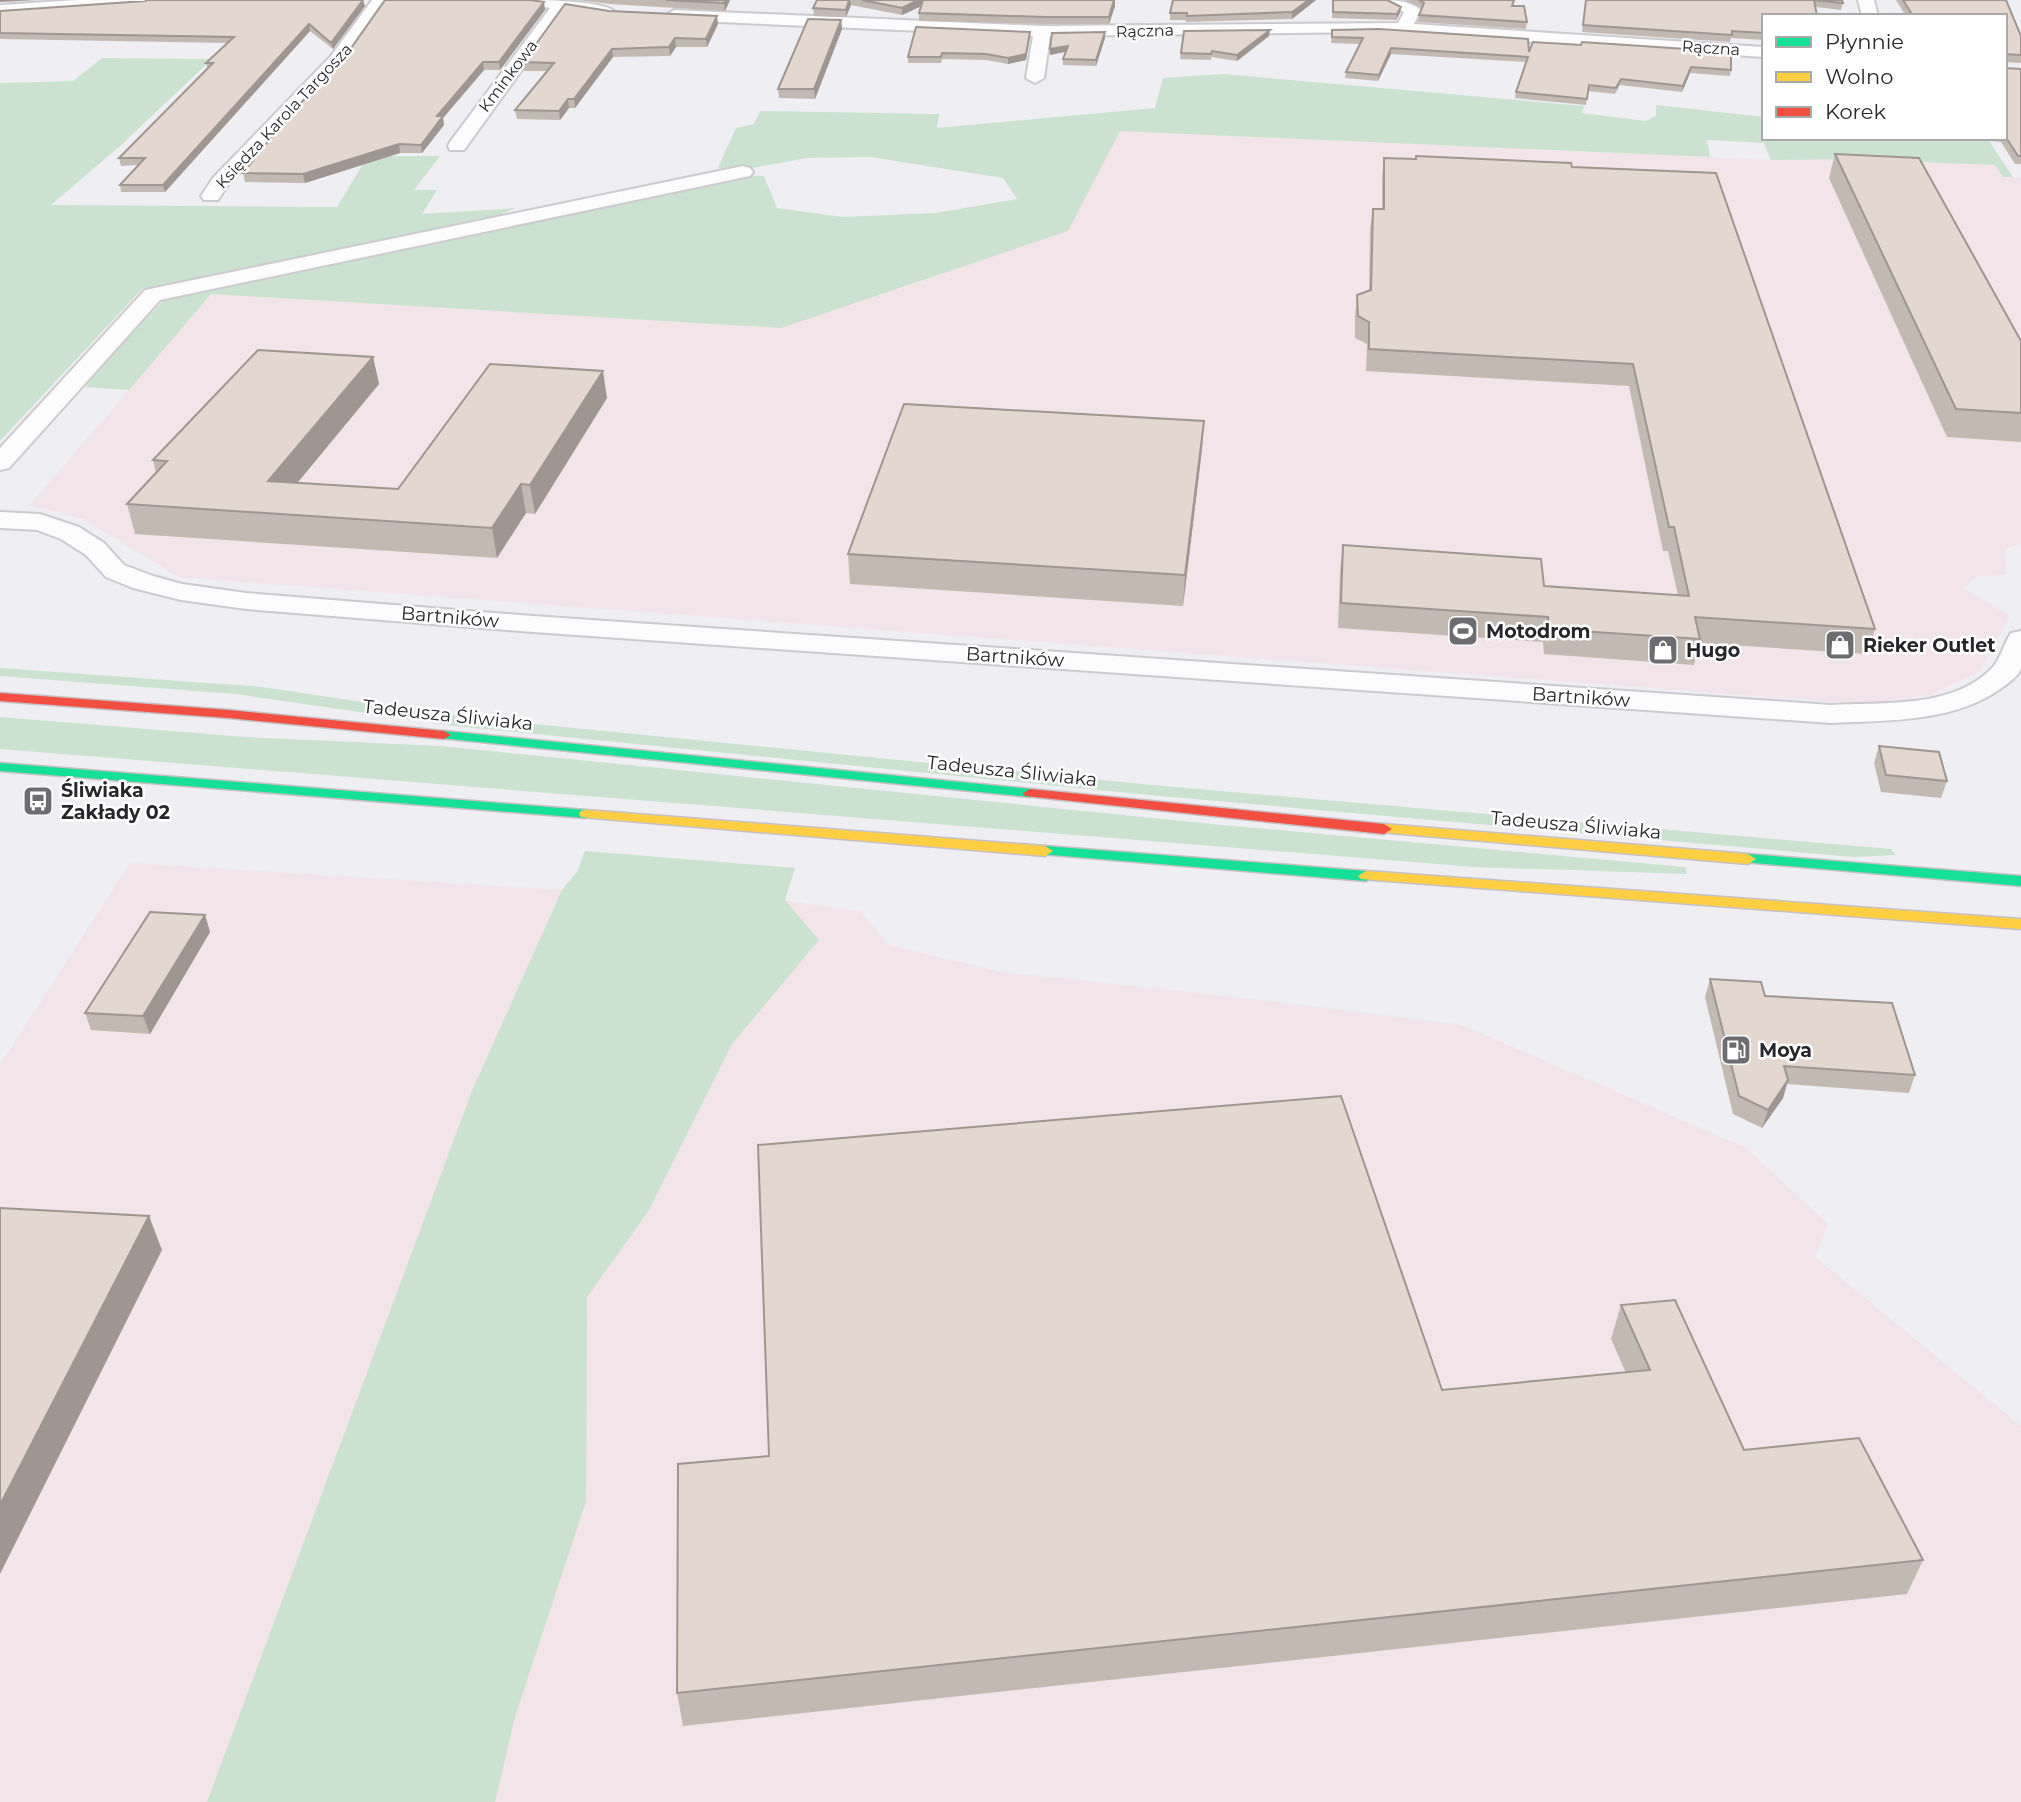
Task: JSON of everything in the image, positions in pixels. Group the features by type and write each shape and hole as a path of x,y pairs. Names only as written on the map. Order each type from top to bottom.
{"main road":[{"name":"Tadeusza Śliwiaka","path":"0,697 229,714 1414,832 2021,881"},
{"path":"0,767 1447,883 2021,925"}],"street":[{"path":"0,10 146,0"},
{"name":"Księdza Karola Targosza","path":"211,197 220,182 350,45 380,0"},
{"path":"526,0 623,12"},
{"path":"1385,0 1417,5 1403,30"},
{"name":"Kminkowa","path":"457,146 560,6"},
{"name":"Rączna","path":"663,14 1042,31 1106,32 1307,26 1762,52"},
{"path":"1035,78 1042,31"},
{"path":"0,463 153,295 743,172"},
{"name":"Bartników","path":"0,520 40,522 70,533 95,549 116,571 143,582 181,592 246,600 547,625 1830,714 1924,707 1970,697 2004,671 2021,639"}],"shaded area":[{"path":"1120,131 1771,160 1845,159 1996,165 2003,177 2021,178 2021,544 2005,549 2006,575 1978,576 1963,588 2010,616 1980,671 1929,695 1864,704 179,577 83,519 30,505 211,294 781,328 1067,231"},
{"path":"130,863 562,890 577,872 860,911 888,945 1002,972 1462,1025 1746,1148 1828,1224 1815,1257 2021,1426 2021,1802 0,1802 0,1065"}],"green space":[{"path":"102,58 212,59 120,146 51,205 337,207 368,156 440,156 414,190 437,190 422,214 516,208 494,217 142,289 0,441 0,83 73,81"},
{"path":"1223,74 1584,106 1582,113 1646,121 1656,116 1656,105 1762,117 1762,140 1988,140 2013,177 2003,177 1995,165 1845,159 1771,160 1764,143 1707,140 1710,157 1120,131 1068,231 781,328 211,294 129,390 86,387 88,377 169,295 737,175 764,176 777,208 842,217 936,213 1017,199 1003,178 870,157 807,158 741,170 718,168 736,128 754,124 760,111 939,114 937,128 1155,108 1163,78"},
{"path":"0,668 262,687 463,717 1152,785 1891,849 1896,855 1853,857 1149,795 455,726 236,694 0,676"},
{"path":"0,717 245,737 441,746 1222,825 1685,867 1687,874 1475,867 0,749"},
{"path":"585,851 795,868 785,900 819,940 732,1044 648,1212 587,1297 586,1501 515,1717 495,1802 207,1802 472,1091 562,890 577,872"}],"building":[{"path":"147,0 363,0 331,43 309,24 163,185 120,185 145,158 119,158 213,63 206,63 234,37 0,33 0,11"},
{"path":"385,0 544,2 499,62 483,62 437,116 443,116 421,145 399,144 303,174 243,173 290,114 344,58"},
{"path":"666,0 726,0 724,3"},
{"path":"817,0 849,0 846,10 813,8"},
{"path":"862,0 918,0 902,8"},
{"path":"923,0 1114,0 1109,17 1045,17 919,13"},
{"path":"1173,0 1309,0 1292,12 1187,16 1187,13 1170,13"},
{"path":"1333,0 1387,0 1401,7 1397,14 1333,12"},
{"path":"1419,0 1514,0 1512,6 1524,6 1527,22 1419,15 1424,3"},
{"path":"1586,0 1814,0 1817,14 1762,14 1762,33 1732,31 1732,35 1583,25"},
{"path":"1814,0 1842,0 1843,3"},
{"path":"1903,0 2006,0 2021,36 2021,55 2007,54 2007,14 1912,14"},
{"path":"565,4 609,11 717,16 706,39 675,38 669,47 612,49 574,99 568,99 559,111 515,110 554,63 523,62"},
{"path":"808,19 841,20 814,89 778,89"},
{"path":"916,27 1030,32 1026,54 1008,58 986,54 942,53 941,57 908,57"},
{"path":"1379,29 1528,39 1529,52 1533,42 1581,45 1582,42 1731,52 1731,70 1691,67 1683,86 1621,79 1616,88 1589,85 1587,99 1516,92 1528,57 1391,48 1379,75 1346,72 1363,38 1332,37 1332,30"},
{"path":"1270,30 1237,55 1212,51 1211,54 1181,53 1184,31"},
{"path":"1105,32 1096,60 1063,59 1068,46 1050,49 1052,33"},
{"path":"2007,68 2021,69 2021,156 2018,156 2007,139"},
{"path":"1835,154 1919,158 2021,341 2021,413 1956,409"},
{"path":"1416,156 1571,163 1572,167 1716,173 1875,629 1695,617 1700,639 1549,629 1548,617 1341,603 1343,545 1541,559 1544,586 1689,596 1674,527 1669,527 1633,364 1369,349 1369,322 1358,316 1357,295 1371,290 1373,209 1384,209 1384,158 1416,159"},
{"path":"258,350 373,357 268,481 398,489 490,364 603,371 530,485 521,484 492,528 127,504 167,461 153,460"},
{"path":"904,404 1204,421 1185,575 848,554"},
{"path":"1879,746 1939,752 1947,781 1886,775"},
{"path":"150,912 205,915 143,1016 85,1013"},
{"path":"1710,979 1761,982 1765,996 1892,1003 1915,1075 1784,1066 1788,1080 1768,1110 1739,1096"},
{"path":"1341,1096 1442,1390 1650,1370 1621,1305 1675,1300 1744,1450 1859,1438 1923,1560 677,1693 678,1464 769,1456 758,1145"},
{"path":"0,1208 149,1216 0,1505"}],"traffic: fast":[{"path":"444,735 1030,793"},
{"path":"0,767 586,814"},
{"path":"1045,851 1366,876"},
{"path":"1748,859 2021,881"}],"traffic: slow":[{"path":"586,814 1045,851"},
{"path":"1384,829 1748,859"},
{"path":"1366,876 2021,924"}],"traffic: jam":[{"path":"0,697 229,714 444,735"},
{"path":"1030,793 1384,829"}],"place":[{"name":"Motodrom","path":"1463,631"},
{"name":"Rieker Outlet","path":"1840,645"},
{"name":"Hugo","path":"1663,650"},
{"name":"Śliwiaka Zakłady 02","path":"38,801"},
{"name":"Moya","path":"1736,1050"}]}
